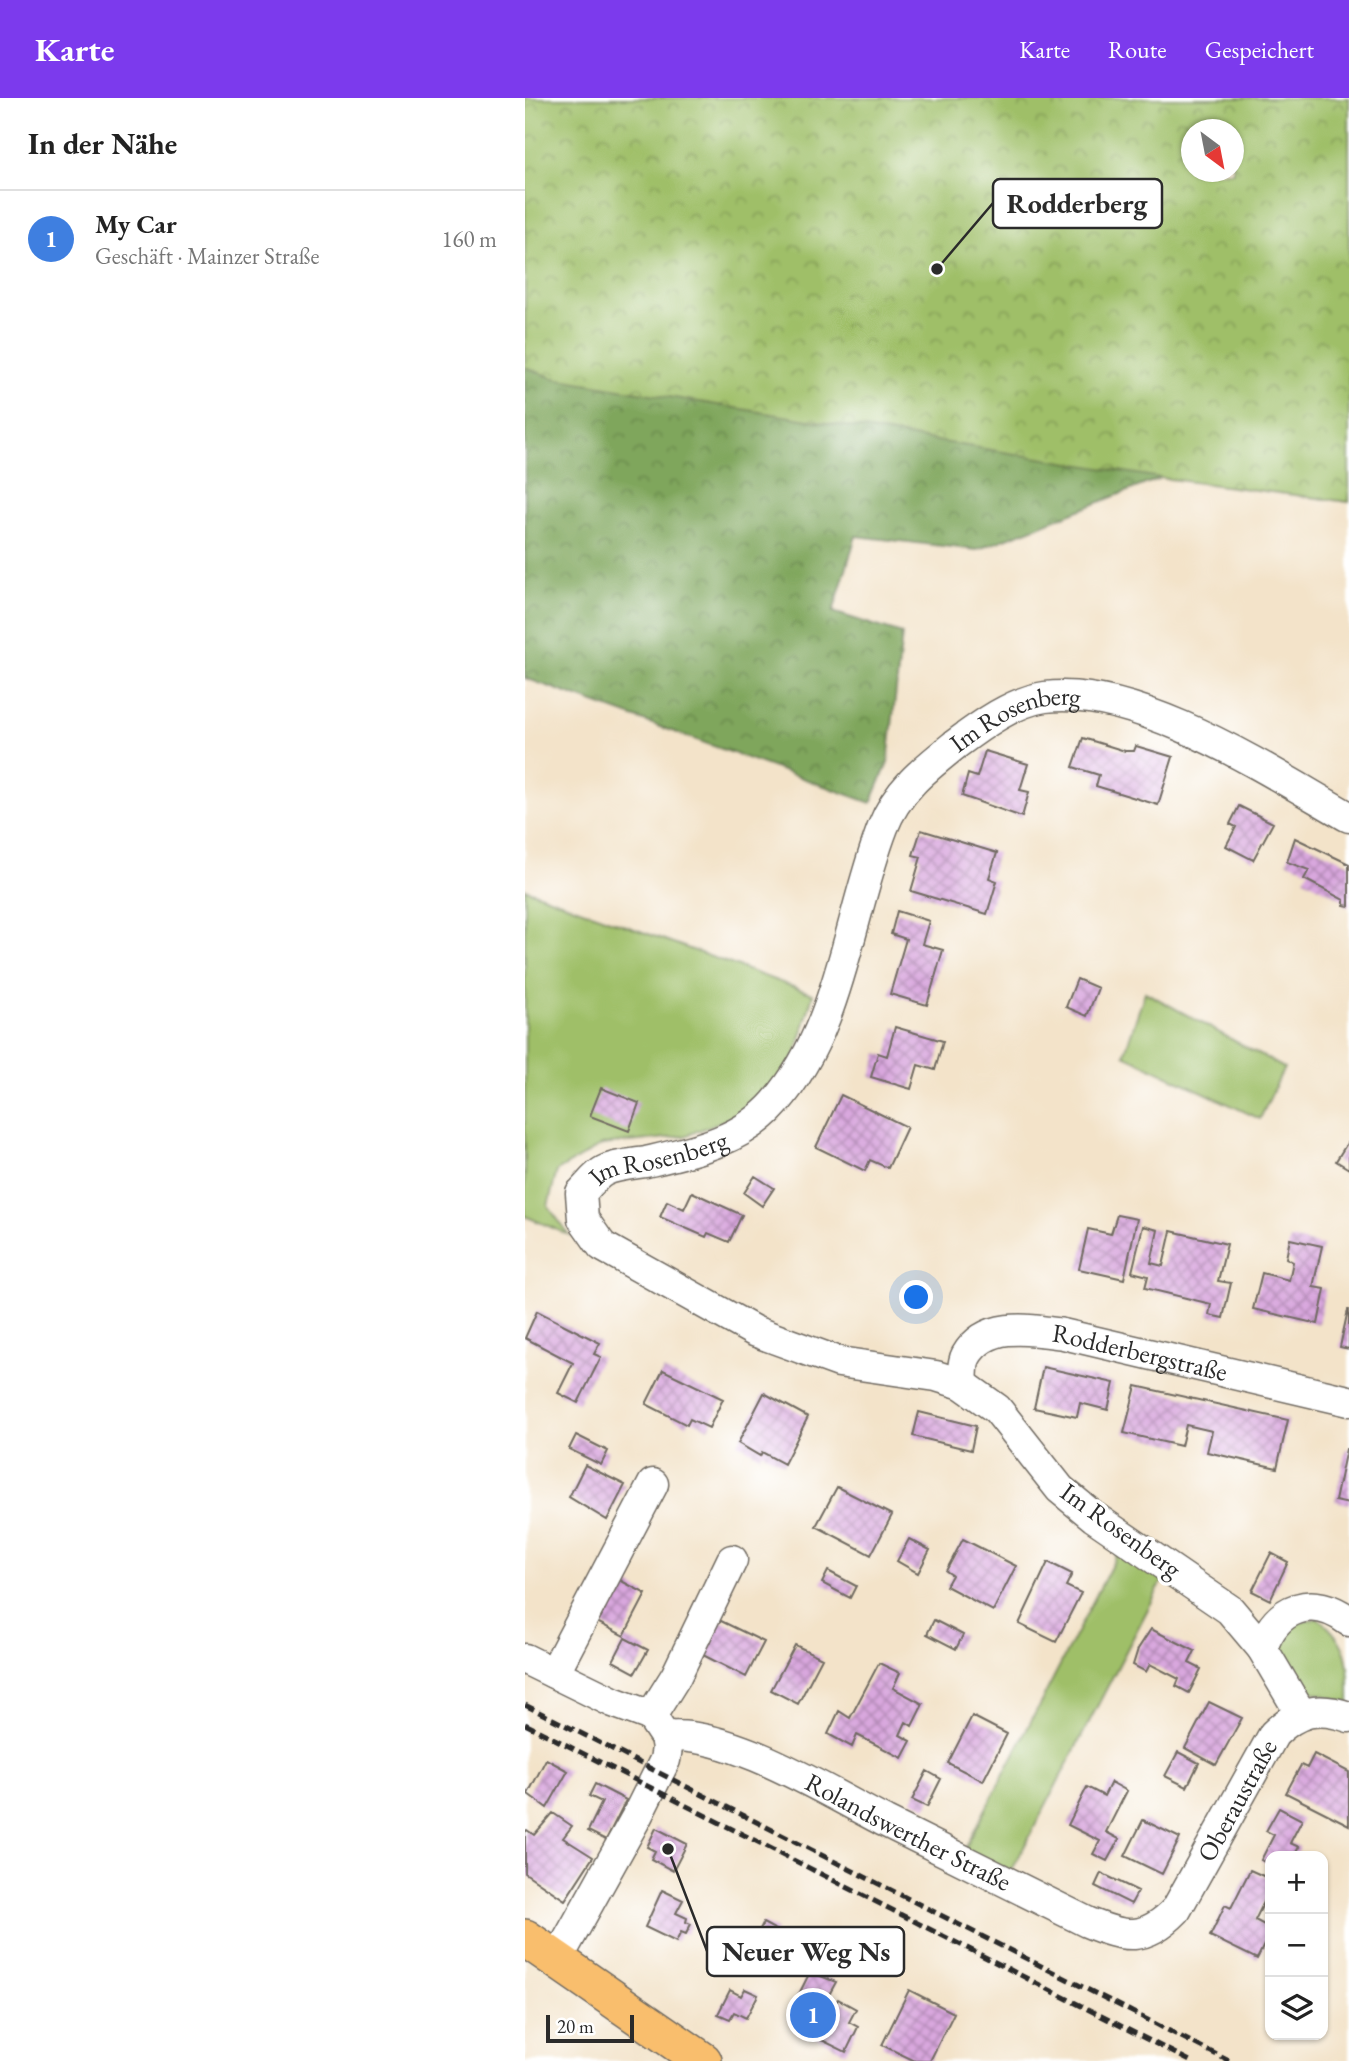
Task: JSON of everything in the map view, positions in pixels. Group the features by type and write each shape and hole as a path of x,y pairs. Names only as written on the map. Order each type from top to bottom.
{"main road":[{"path":"525,1938 703,2061"}],"street":[{"name":"Im Rosenberg","path":"1301,1714 1262,1648 1230,1611 1094,1517 1060,1489 997,1409 962,1384 936,1376 839,1362 754,1331 601,1246 583,1219 581,1193 603,1171 691,1152 740,1133 774,1104 809,1056 836,981 883,827 897,797 924,769 989,719 1044,697 1094,700 1166,718 1349,817"},
{"name":"Rodderbergstraße","path":"962,1384 965,1358 986,1335 1022,1328 1063,1334 1349,1401"},
{"path":"554,1673 653,1484"},
{"path":"557,1960 665,1760 658,1727 676,1676 733,1560"},
{"path":"1262,1648 1269,1630 1279,1619 1307,1605 1333,1609 1349,1621"},
{"name":"Rolandswerther Straße","path":"525,1658 658,1727 731,1747 797,1776 1087,1922 1113,1933 1148,1932"},
{"path":"1301,1714 1317,1709 1349,1717"},
{"name":"Oberaustraße","path":"1148,1932 1176,1910 1273,1734 1301,1714"}],"green space":[{"path":"525,98 1161,478 977,550 856,536 833,612 902,634 888,763 871,803 525,678"},
{"path":"525,98 1349,98 1349,502 1161,478 553,378 525,367"},
{"path":"525,889 813,994 795,1057 755,1108 685,1136 602,1145 557,1171 548,1206 569,1235 525,1216"},
{"path":"1145,992 1284,1068 1260,1119 1124,1055"},
{"path":"1119,1551 1163,1580 1010,1874 964,1851"},
{"path":"1318,1618 1336,1636 1345,1653 1349,1675 1349,1703 1300,1688 1278,1655 1279,1642 1293,1624"}],"building":[{"path":"1083,738 1125,751 1134,751 1136,746 1173,757 1158,805 1096,786 1099,775 1073,767"},
{"path":"985,751 1028,764 1020,790 1029,792 1022,817 962,796 968,774 977,777"},
{"path":"1239,806 1273,823 1253,860 1226,846 1236,827 1230,824"},
{"path":"921,830 997,853 989,878 997,881 987,914 911,891 921,857 913,855"},
{"path":"1295,838 1349,864 1349,906 1344,905 1344,900 1304,879 1309,870 1287,862"},
{"path":"897,911 929,921 922,944 943,950 927,1005 890,994 906,939 891,934"},
{"path":"1077,979 1098,988 1087,1016 1066,1007"},
{"path":"895,1027 943,1041 935,1070 918,1065 911,1089 871,1077 878,1053 887,1056"},
{"path":"601,1088 639,1103 629,1131 590,1116"},
{"path":"841,1095 907,1127 888,1168 870,1160 865,1171 816,1147"},
{"path":"1349,1140 1349,1169 1336,1161"},
{"path":"755,1176 774,1188 762,1206 744,1193"},
{"path":"692,1192 742,1215 729,1242 708,1233 706,1237 660,1217 667,1201 684,1209"},
{"path":"1117,1215 1137,1219 1124,1279 1079,1269 1088,1229 1111,1234"},
{"path":"1143,1226 1158,1230 1151,1263 1163,1266 1171,1231 1227,1244 1218,1281 1231,1283 1223,1318 1209,1315 1211,1304 1145,1288 1148,1276 1132,1272"},
{"path":"1290,1239 1322,1246 1313,1287 1325,1289 1318,1324 1253,1309 1262,1273 1289,1280 1293,1262 1286,1258"},
{"path":"1349,1310 1349,1349 1340,1347"},
{"path":"537,1311 600,1343 594,1354 601,1357 578,1403 558,1393 573,1363 525,1338"},
{"path":"1043,1367 1114,1383 1108,1410 1080,1403 1077,1417 1034,1408"},
{"path":"663,1370 723,1399 709,1428 690,1419 687,1425 646,1404"},
{"path":"1136,1386 1288,1420 1277,1468 1207,1452 1212,1431 1186,1425 1181,1446 1124,1433"},
{"path":"764,1393 808,1417 784,1464 762,1452 760,1456 738,1443"},
{"path":"919,1412 976,1426 971,1450 913,1436"},
{"path":"576,1435 608,1451 601,1465 569,1449"},
{"path":"1346,1449 1349,1449 1349,1504 1335,1501"},
{"path":"585,1465 625,1485 607,1520 569,1497"},
{"path":"837,1487 892,1515 871,1555 816,1526"},
{"path":"909,1539 930,1550 918,1573 897,1561"},
{"path":"963,1539 1016,1566 993,1611 946,1586 952,1575 946,1571"},
{"path":"1271,1553 1288,1562 1270,1600 1252,1591"},
{"path":"1048,1562 1072,1574 1066,1586 1081,1593 1056,1642 1019,1624"},
{"path":"828,1571 856,1586 850,1598 822,1583"},
{"path":"612,1576 646,1594 624,1636 591,1619"},
{"path":"719,1620 764,1642 746,1677 701,1654"},
{"path":"934,1620 963,1635 956,1649 927,1634"},
{"path":"1151,1629 1195,1651 1189,1663 1201,1669 1189,1693 1176,1686 1179,1679 1150,1664 1146,1672 1133,1665 1138,1649"},
{"path":"625,1638 648,1650 635,1673 613,1661"},
{"path":"795,1645 822,1658 798,1704 771,1690"},
{"path":"879,1663 900,1673 893,1688 923,1704 912,1726 906,1722 900,1735 911,1741 902,1758 857,1735 852,1747 828,1734 839,1711 850,1718"},
{"path":"1209,1702 1242,1718 1216,1765 1185,1748"},
{"path":"972,1716 1007,1734 983,1781 948,1763"},
{"path":"1178,1752 1199,1763 1187,1787 1165,1776"},
{"path":"1314,1754 1349,1772 1349,1825 1286,1793 1301,1765 1307,1768"},
{"path":"546,1759 568,1771 547,1808 528,1794"},
{"path":"927,1771 941,1779 927,1807 912,1800"},
{"path":"1111,1782 1127,1791 1106,1832 1119,1839 1107,1861 1093,1854 1100,1841 1068,1825 1087,1787 1104,1796"},
{"path":"595,1784 626,1800 606,1840 588,1831 602,1802 589,1796"},
{"path":"1279,1808 1302,1820 1290,1843 1299,1847 1297,1851 1266,1851 1274,1835 1266,1831"},
{"path":"553,1813 572,1826 563,1838 593,1857 565,1900 525,1873 525,1832 527,1830 534,1835"},
{"path":"1143,1820 1180,1838 1162,1874 1125,1856"},
{"path":"656,1828 687,1844 673,1871 651,1859 655,1851 647,1847"},
{"path":"1250,1870 1265,1877 1265,1900 1255,1920 1265,1925 1265,1943 1257,1959 1210,1936 1225,1905 1231,1908"},
{"path":"1101,1873 1138,1891 1131,1904 1095,1886"},
{"path":"662,1890 683,1900 676,1913 687,1918 686,1922 691,1924 686,1934 681,1932 676,1942 645,1927"},
{"path":"763,1923 776,1930 764,1954 751,1947"},
{"path":"810,1972 836,1982 825,2002 834,2006 838,1999 856,2009 849,2022 858,2027 846,2052 795,2027 803,2011 793,2006"},
{"path":"745,1989 758,1995 746,2018 734,2012 730,2019 718,2014 730,1990 741,1996"},
{"path":"909,1990 954,2013 930,2061 915,2061 882,2045"}],"railway":[{"path":"525,1705 1229,2061"},
{"path":"525,1724 1190,2061"}],"place":[{"name":"Rodderberg","path":"937,269"},
{"name":"Neuer Weg Ns","path":"668,1849"},
{"name":"My Car","path":"813,2015"}]}
